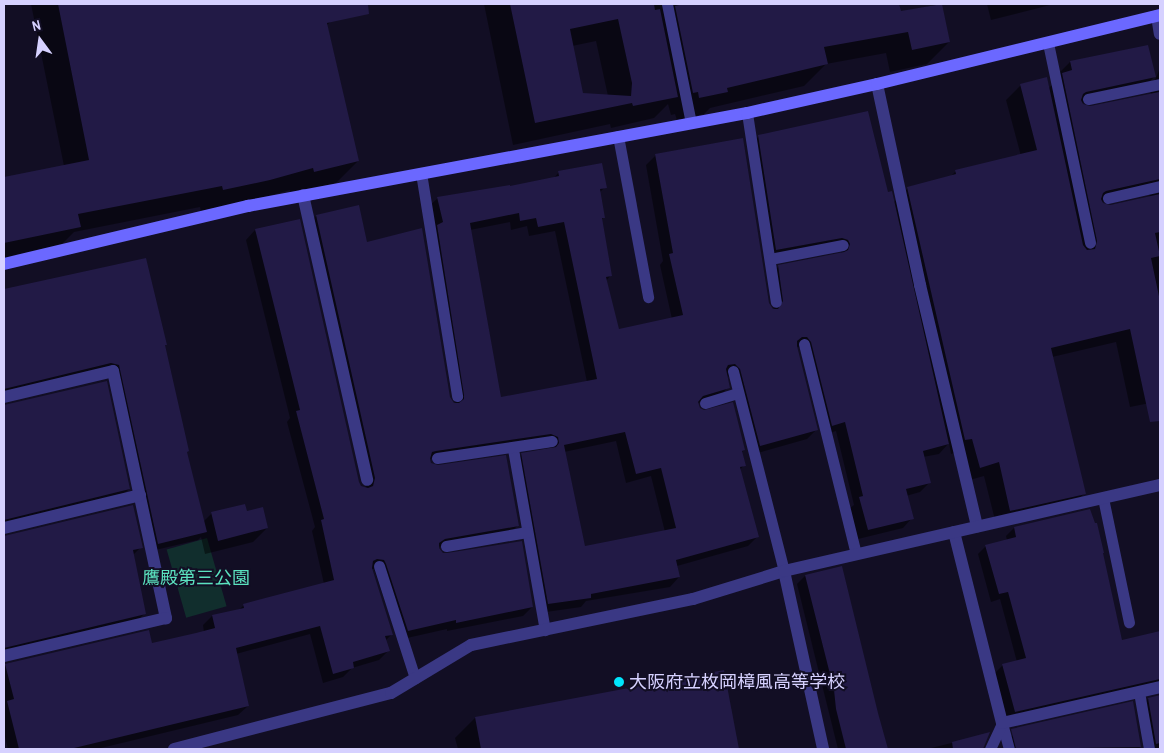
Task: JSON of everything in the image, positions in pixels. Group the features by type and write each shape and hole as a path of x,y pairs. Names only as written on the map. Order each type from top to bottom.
{"street":[{"path":"4,264 248,206 746,113 877,84 1159,16 1160,34"},
{"path":"877,84 920,285 977,526"},
{"path":"303,195 367,480"},
{"path":"4,397 114,371 166,618 4,656"},
{"path":"174,749 391,693 471,645 693,599 784,571 1160,485"},
{"path":"4,528 140,495"},
{"path":"954,532 1002,722 1160,687"},
{"path":"784,571 823,749"}],"lane":[{"path":"667,4 691,123"},
{"path":"1048,43 1090,243"},
{"path":"1088,99 1160,84"},
{"path":"746,113 776,302"},
{"path":"618,136 648,297"},
{"path":"421,173 457,396"},
{"path":"1108,198 1160,186"},
{"path":"770,259 843,245"},
{"path":"804,344 856,554"},
{"path":"733,371 784,571"},
{"path":"706,403 738,394"},
{"path":"437,458 513,449 552,441"},
{"path":"513,449 545,630"},
{"path":"1102,498 1128,622"},
{"path":"446,546 527,532"},
{"path":"379,566 415,678"},
{"path":"1139,692 1148,749"},
{"path":"990,749 1002,722"},
{"path":"1002,722 1009,749"}],"green space":[{"name":"鷹殿第三公園","path":"207,538 227,606 186,618 167,550"}],"building":[{"path":"58,4 368,4 369,14 327,23 359,161 314,172 313,168 223,190 222,186 78,214 81,227 4,243 4,177 89,160"},
{"path":"510,4 654,4 655,10 660,9 678,97 633,106 632,103 535,123","holes":["618,19 632,83 631,96 583,93 570,29"]},
{"path":"683,4 899,4 901,11 942,4 950,42 912,50 908,32 824,47 828,64 727,88 728,92 699,98 698,92 693,93 675,6"},
{"path":"1148,45 1156,77 1086,92 1081,100 1083,104 1090,106 1159,92 1160,179 1106,191 1101,199 1103,203 1110,205 1160,194 1160,232 1155,233 1160,256 1151,258 1160,301 1160,421 1150,422 1130,329 1051,348 1086,494 1010,511 999,462 980,468 972,439 965,440 907,187 956,174 955,170 1037,150 1020,84 1047,77 1083,245 1087,250 1095,249 1097,241 1062,73 1072,70 1070,61"},
{"path":"868,111 888,192 892,191 949,444 923,451 931,483 906,489 914,519 868,530 859,497 863,496 845,422 832,426 811,342 807,337 802,337 797,341 797,346 818,430 760,446 740,369 735,364 728,365 726,369 730,388 703,396 698,402 700,408 704,410 733,402 745,450 742,451 746,466 740,467 759,537 676,560 680,577 591,594 591,598 548,604 521,453 556,447 559,443 558,437 551,434 432,452 431,463 438,465 506,455 519,526 445,539 439,543 439,548 443,553 447,553 522,541 533,607 456,623 456,620 408,631 386,564 384,560 377,559 373,561 372,568 393,635 385,636 390,651 353,662 354,668 333,674 320,626 236,648 249,706 70,749 19,749 7,701 14,699 5,664 149,630 152,643 196,633 215,628 212,615 244,608 243,604 334,580 321,520 324,519 296,411 300,410 255,229 300,219 359,482 361,486 368,488 373,486 375,478 316,215 359,205 367,242 422,228 450,397 454,403 459,403 464,399 464,395 437,225 443,222 437,197 510,186 559,176 558,171 602,163 607,188 600,189 605,218 602,218 612,276 606,277 619,329 683,315 669,254 673,253 655,154 743,138 769,303 773,309 778,309 783,301 778,265 844,252 848,250 850,244 848,240 842,238 776,250 758,135","holes":["519,213 520,221 536,218 538,227 564,222 597,379 501,397 470,223","625,432 636,474 661,468 676,528 585,546 564,445"]},
{"path":"146,258 167,345 165,345 189,451 187,452 207,532 158,544 119,365 111,363 4,389 4,289"},
{"path":"107,381 130,489 4,520 4,405"},
{"path":"245,504 247,511 263,507 268,528 218,541 211,512"},
{"path":"133,505 143,548 133,550 146,614 4,648 4,536"},
{"path":"1090,509 1095,523 1097,523 1122,640 1160,631 1160,679 1015,712 1002,664 1026,658 1008,592 999,594 985,545 1016,537 1014,527"},
{"path":"842,566 888,749 846,749 836,709 834,690 805,575"},
{"path":"724,670 739,749 481,749 475,717"},
{"path":"1160,695 1160,743 1156,744 1148,698"},
{"path":"1133,701 1141,747 1016,749 1011,729"},
{"path":"990,732 983,749 953,749 952,742"}],"place":[{"name":"大阪府立枚岡樟風高等学校","path":"619,682"}]}
